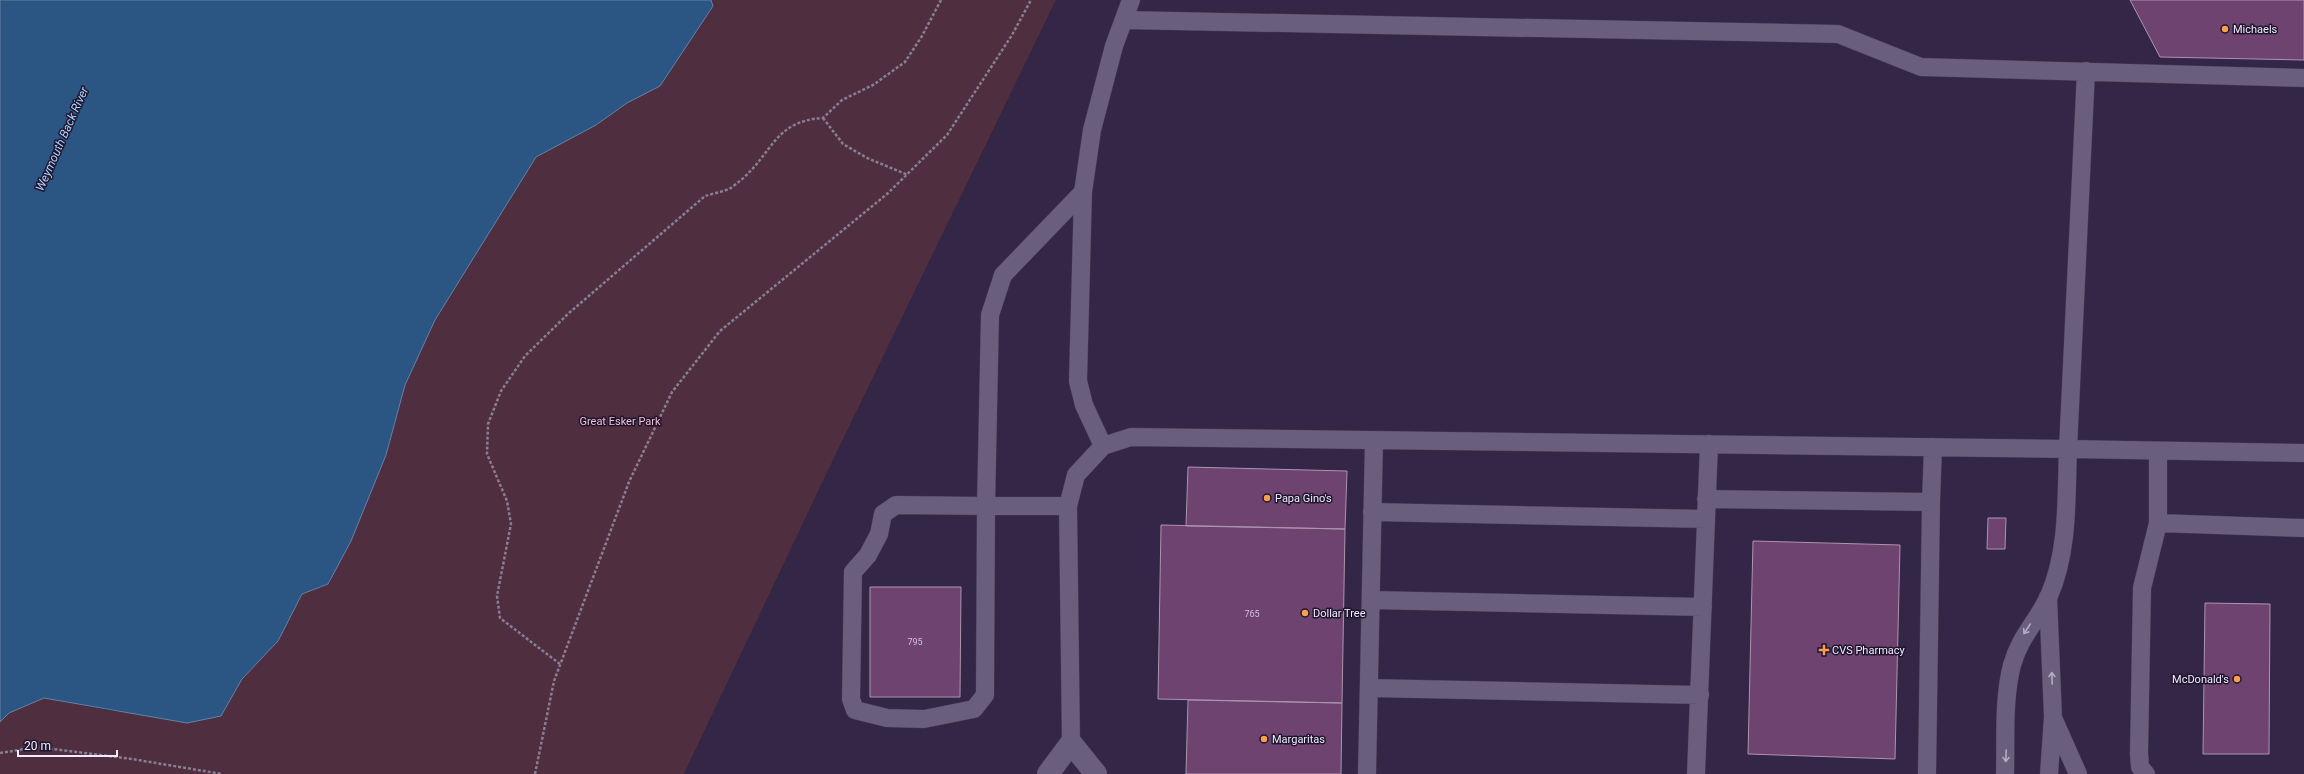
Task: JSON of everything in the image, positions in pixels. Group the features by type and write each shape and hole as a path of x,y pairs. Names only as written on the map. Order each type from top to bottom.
{"street":[{"path":"1048,774 1071,743 1096,774"}],"lane":[{"path":"1103,446 1084,405 1078,381 1083,192 1092,130 1131,0"},
{"path":"1124,20 1838,34 1921,67 2304,78"},
{"path":"2005,774 2008,696 2012,667 2018,644 2048,597 2059,568 2065,535 2086,71"},
{"path":"1068,506 986,506 896,505 883,514 879,534 868,555 853,572 851,700 855,710 887,718 924,719 974,709 985,695 986,506 990,315 1004,275 1083,192"},
{"path":"1071,743 1068,506 1076,475 1103,446 1131,437 2304,453"},
{"path":"1367,774 1374,440"},
{"path":"1696,774 1708,444"},
{"path":"1927,774 1933,447"},
{"path":"2146,774 2140,767 2139,753 2142,588 2158,523 2158,451"},
{"path":"1706,499 1931,502"},
{"path":"1372,512 1706,519"},
{"path":"2158,523 2304,528"},
{"path":"2048,597 2053,717 2049,774"},
{"path":"1370,600 1703,607"},
{"path":"1369,688 1700,695"},
{"path":"2053,717 2078,774"}],"path":[{"path":"560,664 500,618 497,596 511,524 507,501 487,454 488,424 501,391 525,356 569,313 705,196 729,189 750,172 768,147 791,126 808,119 824,118 842,100 873,85 905,62 922,36 941,0"},
{"path":"535,774 554,681 560,664 629,482 672,392 720,331 908,175 947,135 1012,35 1031,0"},
{"path":"824,118 843,144 867,158 908,175"},
{"path":"0,753 38,747 132,759 222,774"}],"shaded area":[{"path":"1056,0 2304,0 2304,774 684,774 835,456"}],"green space":[{"name":"Great Esker Park","path":"711,0 1056,0 835,456 684,774 0,774 0,722 9,713 44,698 112,711 221,716 242,679 278,641 302,594 329,584 386,455 405,385 435,320 536,157 596,125 627,103 660,86 713,6"}],"water":[{"name":"Weymouth Back River","path":"0,0 711,0 713,6 660,86 627,103 596,125 536,157 435,320 405,385 386,455 351,541 328,584 302,594 278,641 242,679 221,716 187,723 44,698 9,713 0,722"}],"building":[{"name":"Michaels","path":"2130,0 2304,0 2304,60 2160,57"},
{"name":"Papa Gino's","path":"1188,467 1347,471 1345,529 1186,526"},
{"path":"1988,518 2006,518 2005,549 1987,549"},
{"path":"1161,525 1345,529 1342,703 1158,699"},
{"name":"CVS Pharmacy","path":"1753,541 1900,545 1895,759 1748,754"},
{"path":"870,587 961,587 960,697 870,697"},
{"name":"McDonald's","path":"2205,603 2270,604 2269,754 2203,754"},
{"name":"Margaritas","path":"1188,700 1342,703 1341,774 1186,774"}],"place":[{"name":"Michaels","path":"2225,29"},
{"name":"Papa Gino's","path":"1267,498"},
{"name":"Dollar Tree","path":"1305,613"},
{"name":"CVS Pharmacy","path":"1824,650"},
{"name":"McDonald's","path":"2237,679"},
{"name":"Margaritas","path":"1264,739"}]}
